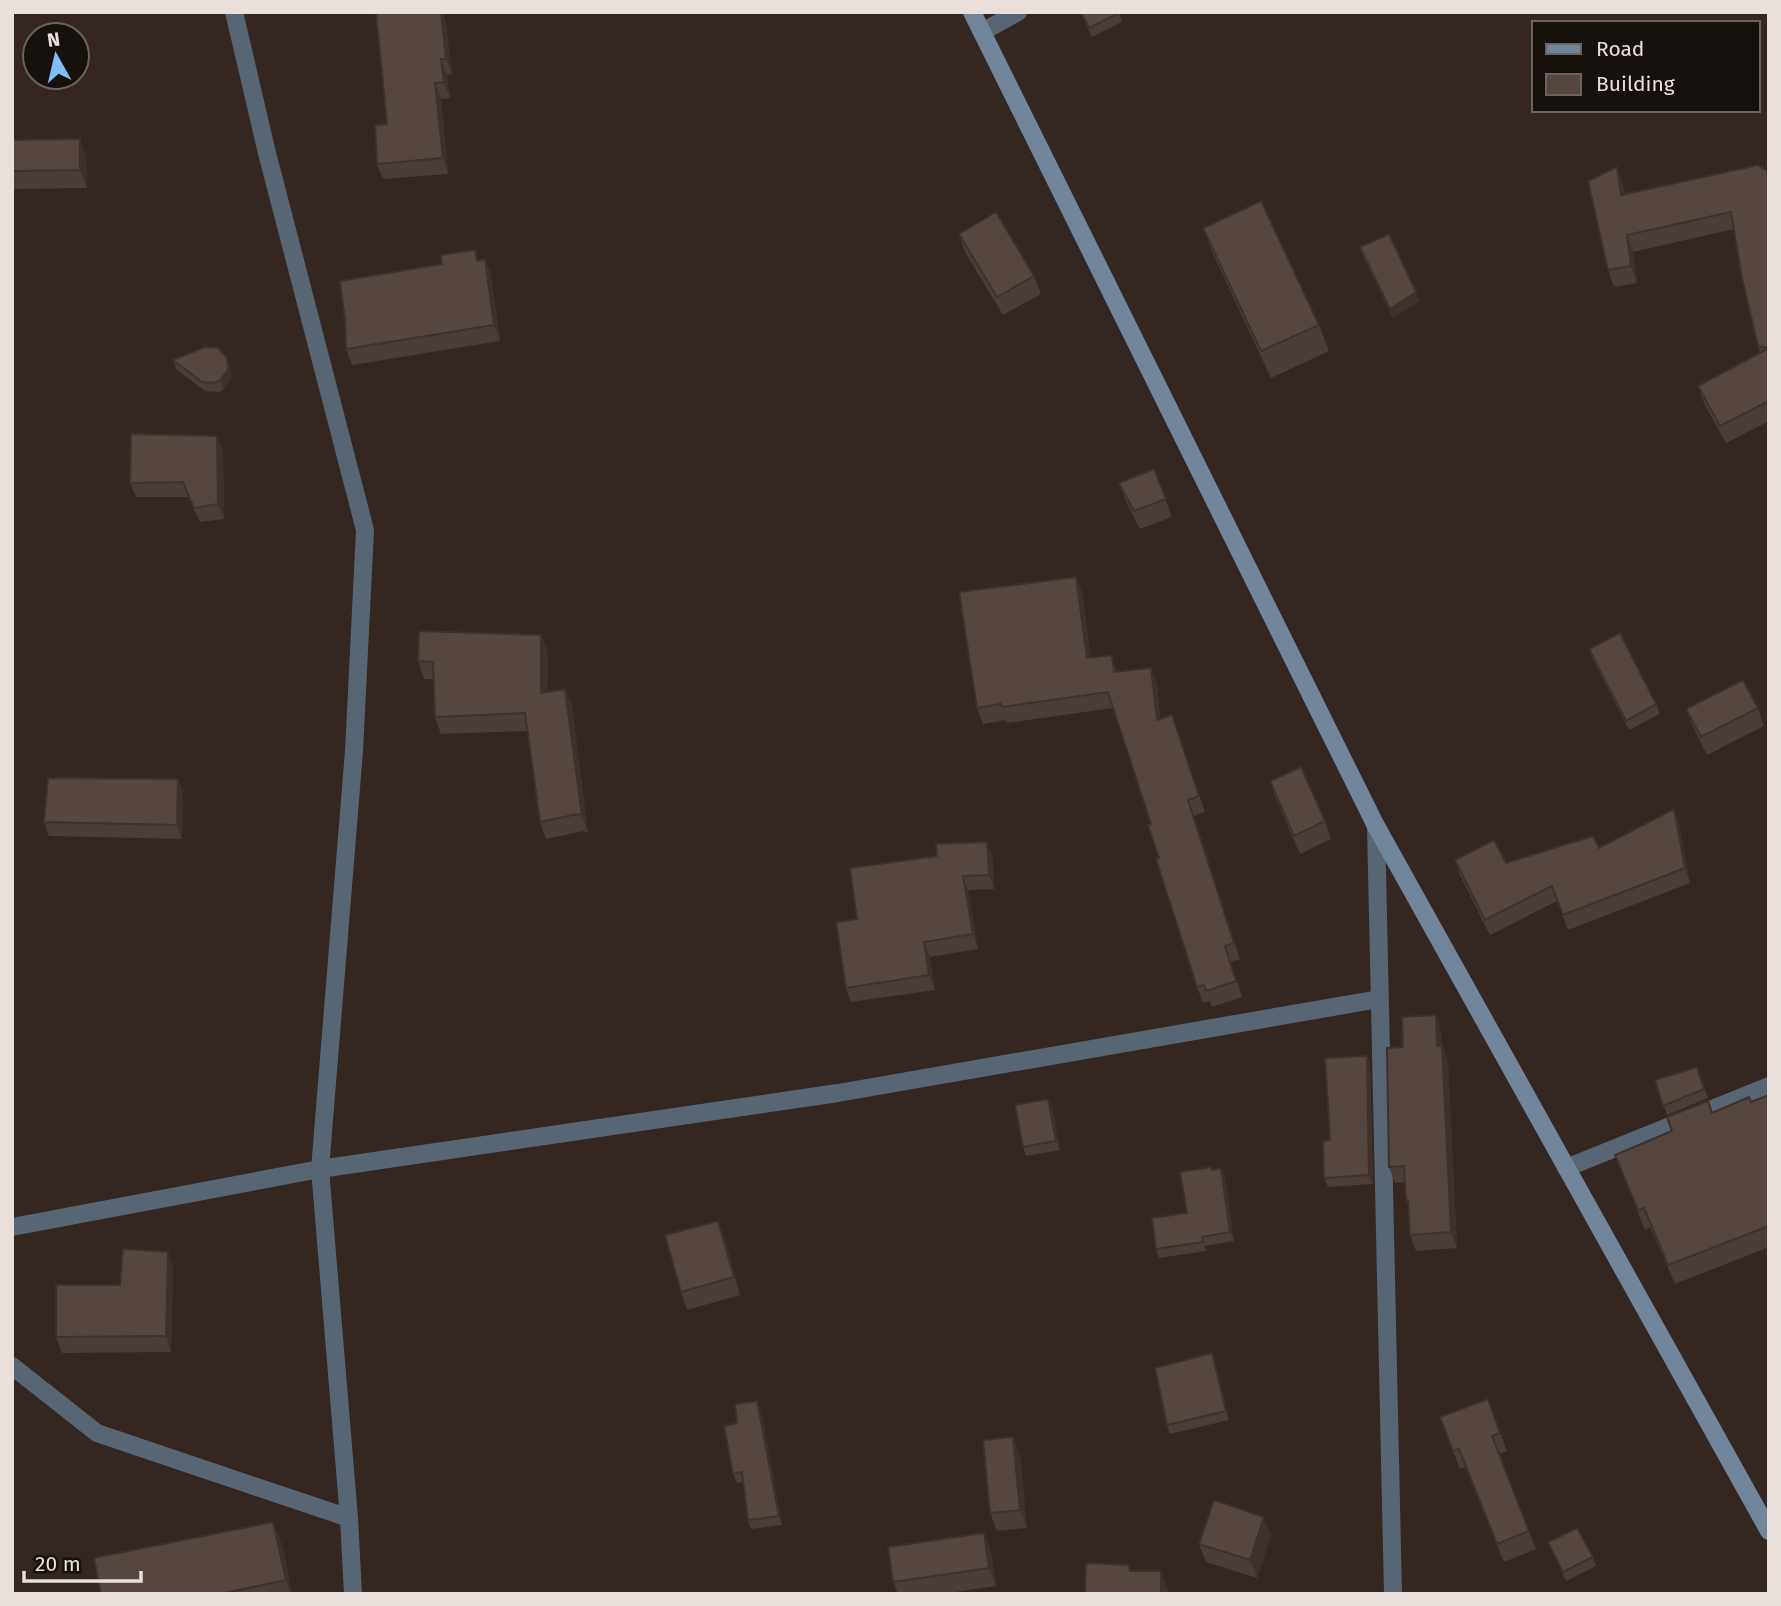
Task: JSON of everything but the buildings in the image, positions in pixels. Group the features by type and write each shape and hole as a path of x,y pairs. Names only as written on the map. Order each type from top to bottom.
{"main road":[{"path":"972,12 1376,826 1769,1531"}],"street":[{"path":"234,12 267,153 365,530 354,751 320,1169 353,1594"},
{"path":"982,32 1018,12"},
{"path":"1376,826 1393,1594"},
{"path":"12,1227 320,1169 838,1093 1379,999"},
{"path":"1566,1168 1769,1086"},
{"path":"12,1366 97,1433 349,1518"}]}
